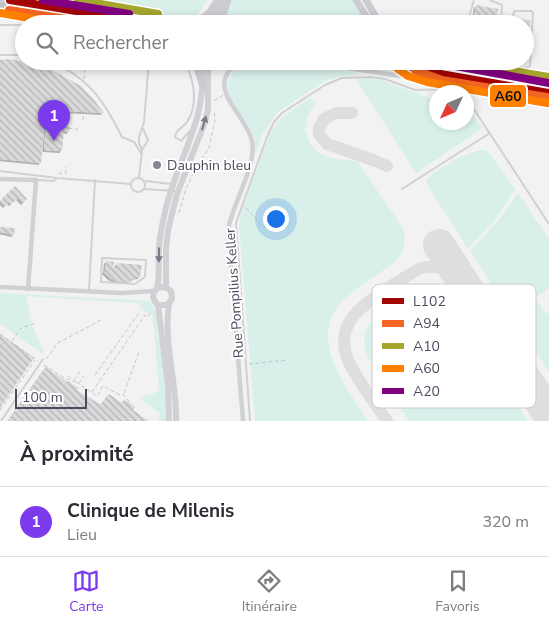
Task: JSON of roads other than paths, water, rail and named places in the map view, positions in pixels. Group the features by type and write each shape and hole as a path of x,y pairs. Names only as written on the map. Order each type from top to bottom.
{"highway":[{"path":"52,0 76,3 84,10"},
{"path":"0,7 12,2"}],"main road":[{"path":"206,15 218,0"},
{"path":"216,15 222,0"},
{"path":"223,15 228,0"},
{"path":"356,0 365,15"},
{"path":"366,0 375,15"},
{"path":"0,3 12,2 84,10 109,15"},
{"path":"12,2 80,15"},
{"path":"198,70 203,87"},
{"path":"169,304 164,306 154,302 161,230 198,121 203,87 202,70"},
{"path":"166,287 168,230 176,188 205,122 208,108 208,70"},
{"path":"422,70 549,93"},
{"path":"444,70 549,87"},
{"path":"154,292 161,286 166,287 171,291 172,296 169,304 168,322 176,421"},
{"path":"158,305 168,385 169,421"}],"street":[{"name":"Rue Pompilius Keller","path":"229,70 224,86 226,94 232,108 247,128 252,143 251,161 231,215 228,230 242,421"},
{"path":"361,70 549,98"},
{"path":"0,179 36,180 28,289"},
{"path":"0,287 112,293 154,292"}],"lane":[{"path":"470,15 474,0"},
{"path":"490,0 502,5 501,15"},
{"path":"513,15 514,11 531,12 533,15"},
{"path":"0,25 15,25"},
{"path":"0,55 15,55"},
{"path":"68,70 84,82 108,108 122,137 134,142 142,152"},
{"path":"142,152 138,143 143,129 148,70"},
{"path":"189,70 194,90 194,103 186,123 175,133 176,139 183,140 198,121"},
{"path":"516,81 517,70"},
{"path":"250,421 236,220 274,122 282,113 332,81 342,78 371,77 385,79 415,90 429,90"},
{"path":"474,109 549,224"},
{"path":"139,178 142,152 148,143 143,129"},
{"path":"402,189 490,133"},
{"path":"0,171 29,176 52,176 58,179"},
{"path":"131,184 134,179 139,178 144,181 176,188"},
{"path":"36,180 95,180 131,184"},
{"path":"89,292 95,180"},
{"path":"144,181 144,188"},
{"path":"131,184 135,191 140,192 144,188 176,188"},
{"path":"102,258 146,260 145,277 135,284 112,283 101,282 102,258"},
{"path":"112,283 112,293"},
{"path":"1,421 42,364 43,359"}],"place":[{"name":"Clinique de Milenis","path":"54,141"},
{"name":"Dauphin bleu","path":"157,165"}]}
